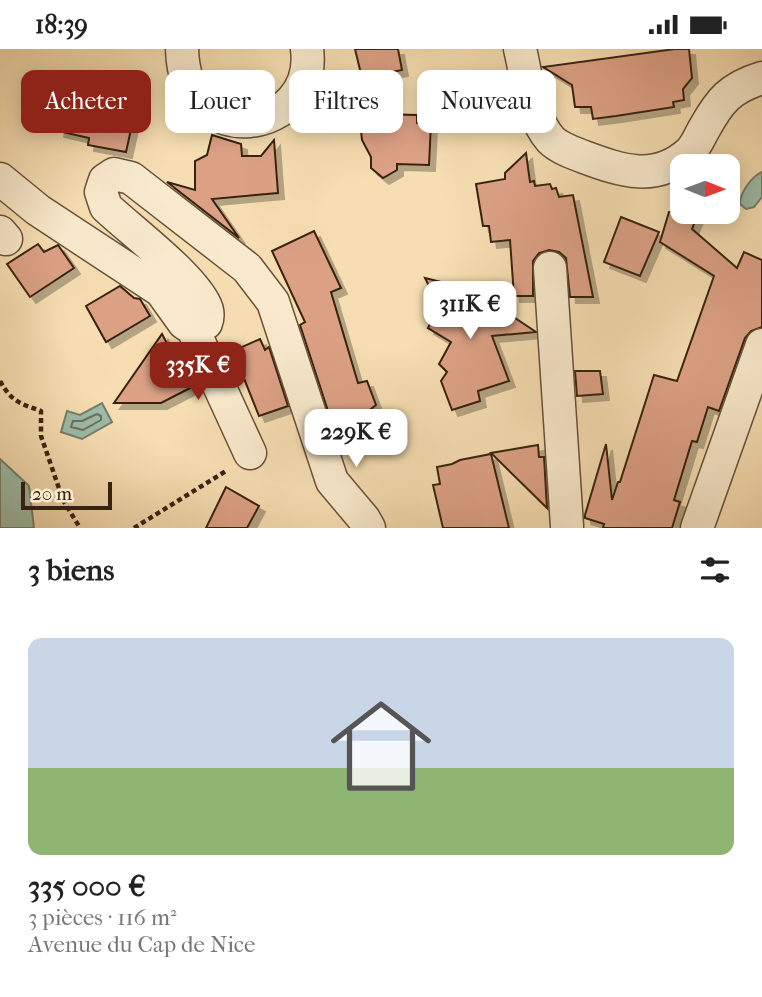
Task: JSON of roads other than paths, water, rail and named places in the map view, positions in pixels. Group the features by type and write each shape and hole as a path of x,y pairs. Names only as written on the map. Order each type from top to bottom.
{"street":[{"path":"181,49 182,67 192,90 204,107 237,123 257,121 290,102 303,81 308,58 307,49"},
{"path":"520,49 536,114 552,141 572,152 623,171 642,172 665,168 691,151 717,104 742,84 762,78"},
{"path":"193,329 206,323 208,310 204,302 187,280 106,208 102,186 110,176 126,175 145,189 247,268 273,302 332,481 369,528"},
{"path":"0,179 30,205 161,291 184,323 193,329 250,453"},
{"path":"550,268 567,527"},
{"path":"697,528 762,345"}],"water":[{"path":"762,172 762,197 754,207 746,209 740,204 742,195 750,181"},
{"path":"102,403 112,422 82,439 61,432 67,411 80,415"},
{"path":"0,459 29,486 34,528 0,528"}]}
